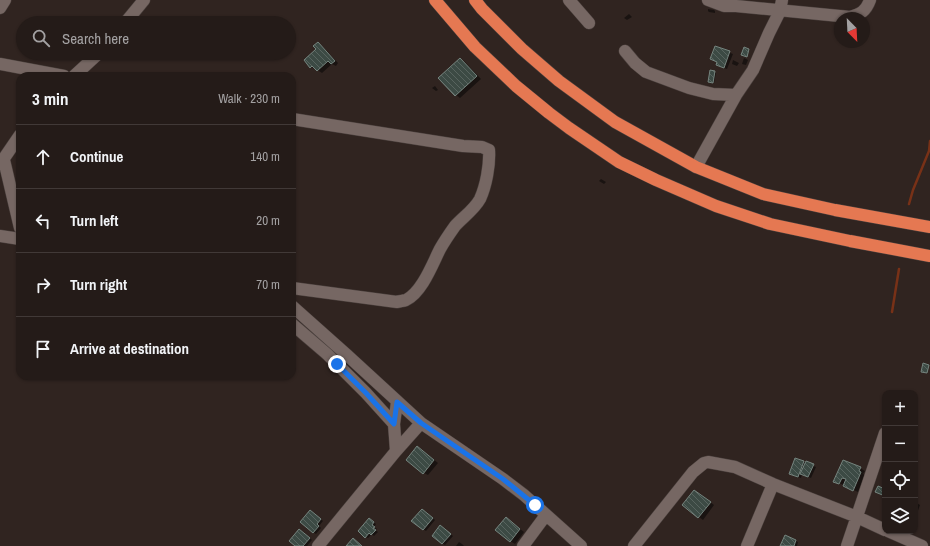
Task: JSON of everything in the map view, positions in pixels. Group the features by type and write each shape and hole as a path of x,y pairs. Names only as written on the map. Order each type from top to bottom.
{"highway":[{"path":"435,0 474,47 516,86 548,113 619,162 716,206 770,224 930,256"},
{"path":"475,0 522,49 559,81 615,122 696,167 763,194 835,210 930,227"}],"street":[{"path":"0,8 5,0"},
{"path":"131,16 144,0"},
{"path":"569,0 589,23"},
{"path":"708,0 724,6 781,6 850,17 859,14 867,8 870,0"},
{"path":"696,167 736,95 753,70 781,6"},
{"path":"625,51 635,63 646,72 690,88 713,94 736,95"},
{"path":"78,72 91,60"},
{"path":"0,64 43,72"},
{"path":"296,120 463,146 482,147 489,150 490,160 480,199 456,226 441,248 423,284 405,301 397,302 296,289"},
{"path":"16,141 2,162 16,213"},
{"path":"0,236 16,238"},
{"path":"296,310 421,423 503,479 582,546"},
{"path":"296,327 315,342 394,424"},
{"path":"315,342 327,337"},
{"path":"396,451 394,424 397,402"},
{"path":"318,546 421,423"},
{"path":"847,546 882,442"},
{"path":"634,546 693,472 704,463 708,462 735,467 882,529"},
{"path":"747,546 773,484"},
{"path":"523,546 546,515"},
{"path":"895,534 922,546"}],"building":[{"path":"318,42 335,61 331,64 328,61 317,71 312,66 310,68 304,60 316,49 313,46"},
{"path":"715,46 730,51 724,68 716,65 717,62 710,59"},
{"path":"744,47 749,49 747,57 741,55"},
{"path":"460,58 477,76 455,96 438,78"},
{"path":"710,70 715,71 713,83 708,82"},
{"path":"923,363 929,365 927,373 921,372"},
{"path":"417,446 434,460 423,474 406,460"},
{"path":"795,458 804,461 798,477 789,474"},
{"path":"843,460 861,467 859,471 861,472 853,491 843,486 846,479 842,478 839,484 833,482"},
{"path":"806,461 814,464 808,477 800,474"},
{"path":"878,486 882,488 882,495 875,492"},
{"path":"694,490 711,502 698,518 682,505"},
{"path":"422,509 433,518 423,530 411,521"},
{"path":"310,510 321,519 317,524 319,526 313,533 300,522"},
{"path":"506,517 520,529 510,542 495,530"},
{"path":"369,518 374,522 372,525 376,530 371,535 369,533 365,538 358,531"},
{"path":"440,525 451,534 442,544 432,536"},
{"path":"299,529 310,538 303,546 295,546 289,541"},
{"path":"785,535 796,540 794,546 780,546"},
{"path":"353,538 362,546 346,546"}],"waterway":[{"path":"909,204 913,190 929,151 930,141"},
{"path":"892,312 899,269"}],"route":[{"path":"337,364 394,424 397,402 421,423 503,479 535,505"}]}
